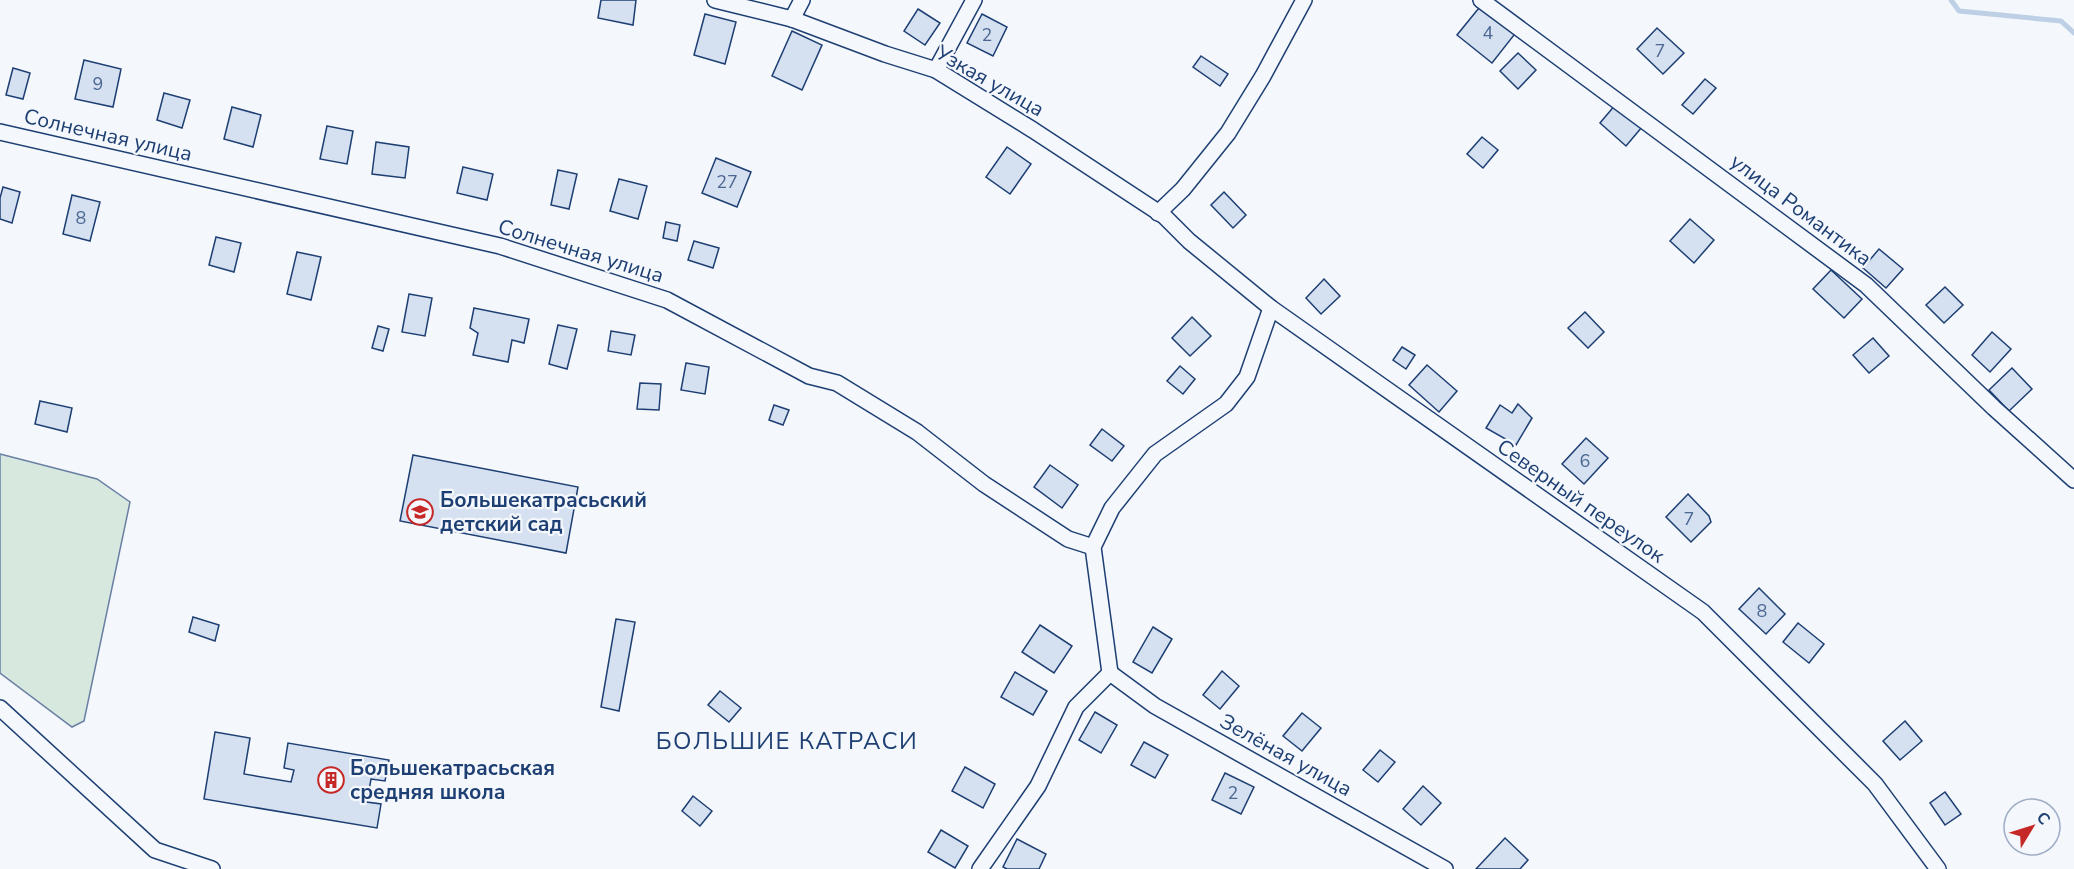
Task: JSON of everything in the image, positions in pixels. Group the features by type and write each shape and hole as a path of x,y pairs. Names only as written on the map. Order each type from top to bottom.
{"street":[{"name":"Узкая улица","path":"715,0 792,19 885,54 936,70 1033,130 1158,213"},
{"path":"792,19 802,0"},
{"path":"936,70 974,0"},
{"path":"1158,213 1183,189 1228,134 1263,76 1304,0"},
{"name":"улица Романтика","path":"1481,0 1866,285 1994,408 2074,480"},
{"name":"Солнечная улица","path":"0,132 500,246 667,300 809,376 837,382 917,432 984,484 1068,539 1093,547"},
{"name":"Северный переулок","path":"1158,213 1270,308 1703,612 1875,784 1938,869"},
{"path":"980,869 1038,786 1076,707 1110,673 1093,547 1112,508 1155,454 1226,404 1247,377 1270,308"},
{"name":"Зелёная улица","path":"1110,673 1155,706 1445,869"},
{"path":"0,708 155,850 212,869"}],"shaded area":[{"path":"0,454 97,479 130,502 84,721 72,727 0,673"}],"building":[{"path":"601,0 636,0 633,25 598,18"},
{"path":"1483,3 1518,30 1492,63 1457,35"},
{"path":"918,9 940,23 925,45 904,31"},
{"path":"705,14 736,22 725,64 694,55"},
{"path":"982,14 1007,27 993,56 967,43"},
{"path":"1657,28 1684,53 1663,74 1637,49"},
{"path":"792,31 822,45 802,90 772,76"},
{"path":"1518,53 1536,70 1518,89 1500,71"},
{"path":"1201,56 1228,74 1220,86 1193,67"},
{"path":"84,60 121,69 113,107 75,99"},
{"path":"13,68 30,73 23,99 6,95"},
{"path":"1705,79 1716,88 1693,114 1682,105"},
{"path":"164,93 190,100 182,128 157,120"},
{"path":"1616,104 1642,127 1626,146 1600,123"},
{"path":"232,107 261,115 253,147 224,139"},
{"path":"327,126 353,131 347,164 320,159"},
{"path":"1482,137 1498,150 1483,168 1467,154"},
{"path":"376,142 409,147 405,178 372,174"},
{"path":"1007,147 1031,164 1010,194 986,177"},
{"path":"716,158 751,172 737,207 702,193"},
{"path":"463,167 493,174 487,200 457,193"},
{"path":"558,170 577,174 569,209 551,205"},
{"path":"619,179 647,186 638,219 610,211"},
{"path":"3,187 20,192 12,223 0,219 0,198"},
{"path":"1224,192 1246,215 1233,228 1211,205"},
{"path":"72,195 100,202 90,241 63,234"},
{"path":"1690,219 1714,240 1694,263 1670,241"},
{"path":"666,222 680,225 677,241 663,238"},
{"path":"216,237 241,243 234,272 209,265"},
{"path":"694,241 719,248 713,268 688,260"},
{"path":"1879,249 1903,269 1886,288 1863,268"},
{"path":"297,252 321,257 311,300 287,294"},
{"path":"1831,270 1862,299 1844,318 1813,289"},
{"path":"1324,279 1340,296 1321,314 1306,298"},
{"path":"1945,287 1963,305 1944,323 1926,305"},
{"path":"409,294 432,298 425,336 402,332"},
{"path":"474,308 529,319 524,343 512,340 508,362 473,355 478,333 470,328"},
{"path":"1585,312 1604,332 1588,348 1568,328"},
{"path":"1192,317 1211,336 1190,356 1172,338"},
{"path":"558,325 577,329 567,369 549,364"},
{"path":"378,326 389,329 383,351 372,348"},
{"path":"611,331 635,335 631,355 608,351"},
{"path":"1992,332 2011,349 1990,372 1972,355"},
{"path":"1873,338 1889,356 1869,373 1853,355"},
{"path":"1402,347 1415,355 1406,369 1393,360"},
{"path":"686,363 709,367 705,394 681,390"},
{"path":"1427,365 1457,391 1439,412 1409,385"},
{"path":"1180,366 1195,379 1183,394 1167,381"},
{"path":"2012,368 2032,389 2009,411 1989,390"},
{"path":"640,383 661,384 659,410 637,409"},
{"path":"40,401 72,408 67,432 35,424"},
{"path":"1518,404 1532,418 1516,445 1486,428 1500,405 1512,413"},
{"path":"774,405 789,410 783,425 769,420"},
{"path":"1102,429 1124,446 1112,461 1090,445"},
{"path":"1586,438 1608,458 1584,484 1562,464"},
{"path":"413,455 578,487 566,553 400,521"},
{"path":"1050,465 1078,485 1062,508 1034,487"},
{"path":"1688,494 1709,516 1711,522 1691,542 1666,517"},
{"path":"1759,588 1785,614 1766,634 1739,609"},
{"path":"193,617 219,625 215,641 189,632"},
{"path":"616,619 635,622 619,711 601,707"},
{"path":"1798,623 1824,644 1809,663 1783,642"},
{"path":"1040,625 1072,646 1054,673 1022,652"},
{"path":"1153,627 1172,639 1152,673 1133,662"},
{"path":"1222,671 1239,686 1220,709 1203,695"},
{"path":"1015,672 1047,691 1033,715 1001,697"},
{"path":"720,691 741,708 729,722 708,705"},
{"path":"1095,712 1117,725 1101,753 1079,740"},
{"path":"1302,713 1321,728 1302,751 1283,736"},
{"path":"1905,721 1922,741 1900,760 1883,741"},
{"name":"Большекатрасьская средняя школа","path":"215,732 250,738 244,774 291,782 294,770 284,768 288,743 389,760 385,781 371,779 367,802 381,804 377,828 204,799"},
{"path":"1144,742 1168,755 1155,778 1131,765"},
{"path":"1380,750 1395,762 1378,782 1363,770"},
{"path":"965,767 995,784 983,808 952,791"},
{"path":"1225,773 1254,787 1241,814 1212,800"},
{"path":"1423,786 1441,803 1421,825 1403,809"},
{"path":"1945,792 1961,814 1945,825 1930,803"},
{"path":"693,796 712,811 700,826 682,811"},
{"path":"941,830 968,846 955,868 928,852"},
{"path":"1505,838 1528,860 1520,869 1476,869"},
{"path":"1017,839 1046,854 1039,869 1003,867"}],"waterway":[{"path":"1951,0 1959,11 2061,21 2074,33"}],"place":[{"name":"Большекатрасьский детский сад","path":"420,512"},
{"name":"Большекатрасьская средняя школа","path":"331,780"}],"district":[{"name":"БОЛЬШИЕ КАТРАСИ","path":"787,741"}]}
